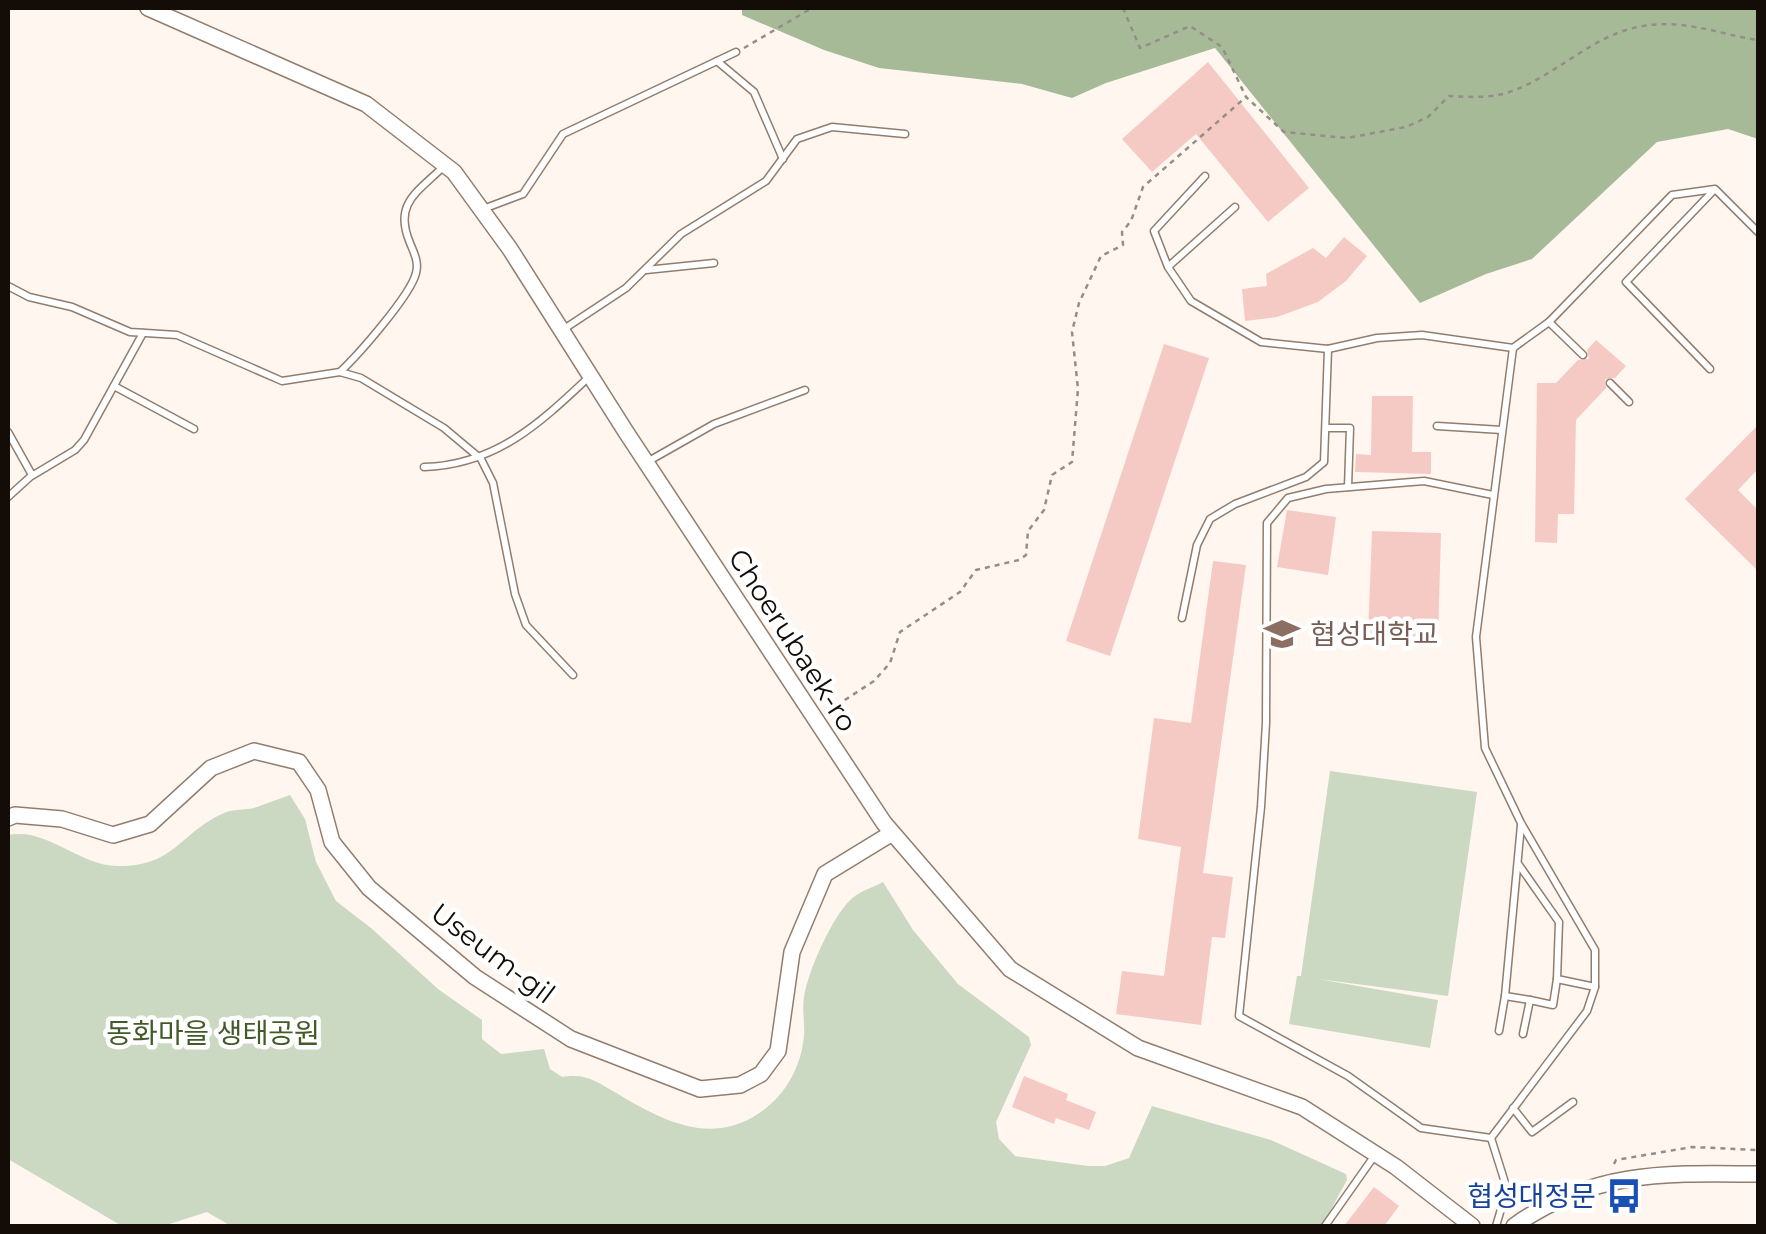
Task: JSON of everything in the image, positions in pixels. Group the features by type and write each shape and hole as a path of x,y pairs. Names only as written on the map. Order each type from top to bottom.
{"street":[{"name":"Choerubaek-ro","path":"148,8 366,104 445,165 481,210 562,331 892,833 1010,969 1138,1048 1302,1107 1375,1154 1472,1226"},
{"name":"Useum-gil","path":"8,818 16,814 62,819 113,835 150,824 211,768 254,751 299,762 318,790 332,842 369,888 476,977 572,1039 700,1089 740,1086 760,1074 778,1052 792,952 825,874 892,833"},
{"path":"1514,1226 1542,1207 1602,1184 1659,1173 1758,1174"}],"lane":[{"path":"481,210 523,194 563,134 736,52"},
{"path":"717,62 754,92 784,160"},
{"path":"562,331 607,302 681,234 766,181 797,140 832,127 905,134"},
{"path":"340,372 410,287 416,259 402,214 409,200 445,165"},
{"path":"1205,176 1154,231 1168,266 1191,301 1261,342 1328,349 1377,338 1422,335 1513,348 1549,322 1672,196 1715,189"},
{"path":"1715,189 1758,232"},
{"path":"1710,369 1626,282 1715,189"},
{"path":"1168,266 1235,207"},
{"path":"646,270 714,263"},
{"path":"8,286 72,306 130,332 176,336 282,381 340,372 362,378 444,428 481,459 493,484 515,594 526,625 572,675"},
{"path":"1549,322 1582,355"},
{"path":"8,497 32,475 75,450 84,440 143,333"},
{"path":"1491,1138 1587,1011 1595,987 1594,950 1521,823 1485,748 1476,637 1513,348"},
{"path":"1182,618 1197,545 1210,519 1235,504 1306,477 1324,462 1328,349"},
{"path":"424,468 481,459 520,436 590,376"},
{"path":"1610,383 1629,402"},
{"path":"114,386 194,429"},
{"path":"646,462 714,424 805,390"},
{"path":"1437,426 1502,430"},
{"path":"1327,428 1350,428 1348,488"},
{"path":"8,432 32,475"},
{"path":"1491,1138 1421,1128 1348,1076 1239,1016 1266,723 1267,523 1288,498 1348,488 1424,482 1493,495"},
{"path":"1499,1031 1521,823"},
{"path":"1505,996 1553,1005 1557,979 1559,922 1519,865"},
{"path":"1557,979 1595,987"},
{"path":"1523,1034 1530,1000"},
{"path":"1513,1108 1532,1132 1573,1102"},
{"path":"1491,1138 1506,1189 1496,1226"},
{"path":"1325,1226 1375,1154"}],"path":[{"path":"736,52 812,8"},
{"path":"1123,8 1140,48 1190,26 1222,47 1246,97 1284,132 1347,138 1406,127 1428,117 1449,96 1500,95 1520,88 1611,34 1644,26 1691,24 1758,40"},
{"path":"815,719 874,681 890,663 900,632 960,592 976,570 1026,555 1028,531 1044,510 1052,475 1072,462 1078,390 1072,332 1079,303 1101,256 1124,245 1122,232 1131,222 1144,188 1246,97"},
{"path":"1602,1184 1616,1160 1692,1147 1758,1150"}],"green space":[{"path":"742,8 1758,8 1758,139 1728,129 1657,142 1532,259 1420,303 1215,48 1072,98 1022,84 879,68 824,50 742,15"},
{"path":"1330,771 1477,792 1448,996 1318,979 1438,1000 1430,1048 1289,1024 1297,976 1301,976"},
{"name":"동화마을 생태공원","path":"290,795 305,819 316,862 336,901 438,989 482,1020 482,1039 501,1054 544,1049 550,1069 562,1077 592,1080 667,1119 701,1128 735,1125 764,1110 782,1093 799,1060 804,1036 804,997 823,942 847,904 883,882 913,930 958,984 1029,1037 1031,1045 996,1122 999,1139 1015,1156 1088,1166 1105,1166 1129,1158 1152,1106 1271,1140 1346,1174 1347,1180 1322,1226 231,1226 207,1212 163,1226 122,1226 8,1159 8,835 36,836 103,864 136,865 164,855 224,813 254,808"}],"building":[{"path":"1208,62 1309,188 1268,222 1196,134 1152,172 1122,139"},
{"path":"1344,237 1367,256 1346,281 1318,302 1277,317 1245,321 1242,289 1267,286 1266,274 1313,248 1326,258"},
{"path":"1596,340 1626,366 1615,378 1605,379 1606,388 1576,420 1574,514 1558,514 1557,543 1535,542 1537,383 1556,383 1578,360 1589,359 1587,350"},
{"path":"1164,344 1209,358 1110,656 1066,641"},
{"path":"1372,396 1413,396 1412,452 1431,452 1431,474 1355,472 1356,454 1371,455"},
{"path":"1758,425 1758,469 1738,490 1758,510 1758,571 1685,499"},
{"path":"1287,510 1336,517 1328,575 1277,567"},
{"path":"1372,531 1441,533 1438,638 1368,636"},
{"path":"1213,561 1246,565 1203,873 1233,877 1225,938 1212,937 1201,1025 1116,1014 1122,971 1164,976 1181,847 1138,839 1154,718 1191,723"},
{"path":"1024,1076 1068,1094 1066,1100 1096,1112 1089,1130 1056,1118 1054,1124 1012,1107"},
{"path":"1374,1187 1399,1206 1384,1226 1344,1226"}],"place":[{"name":"협성대학교","path":"1282,634"},
{"name":"협성대정문","path":"1624,1196"}]}
